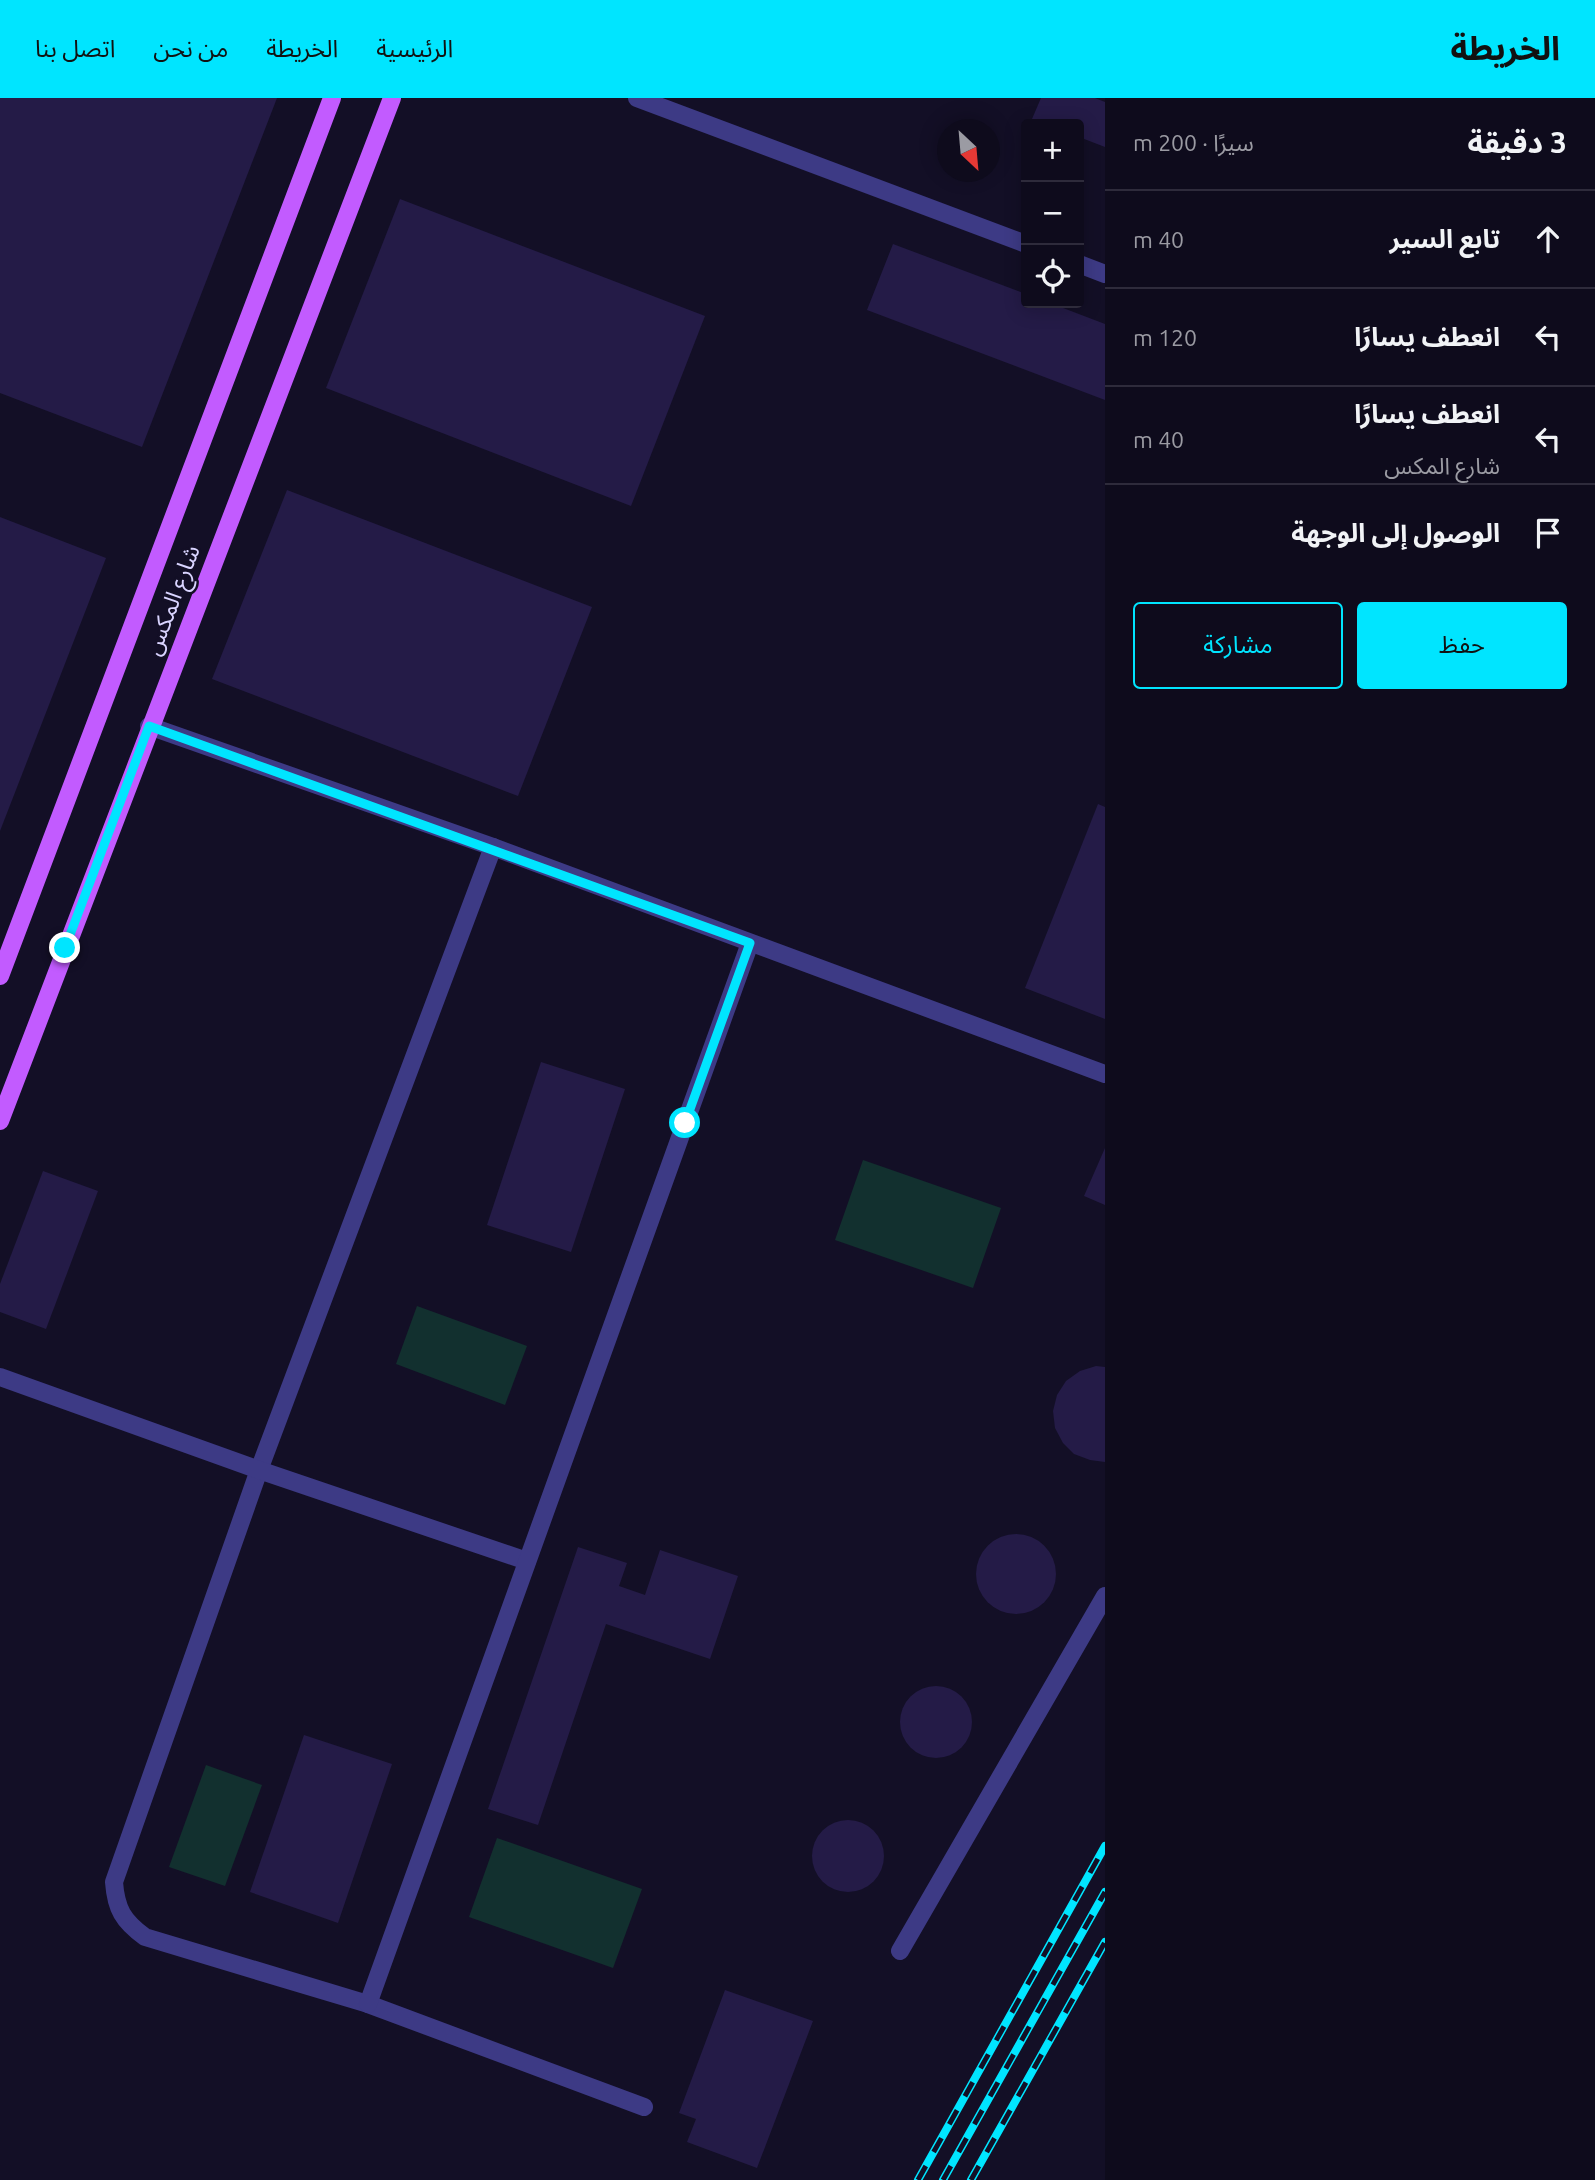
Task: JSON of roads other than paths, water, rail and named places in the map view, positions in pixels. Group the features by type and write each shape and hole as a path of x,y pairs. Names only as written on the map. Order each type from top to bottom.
{"main road":[{"name":"شارع المكس","path":"0,976 332,98"},
{"name":"شارع المكس","path":"0,1121 149,726 392,98"}],"lane":[{"path":"636,98 1021,242"},
{"path":"1084,266 1105,274"},
{"path":"149,726 493,848 1105,1074"},
{"path":"493,848 259,1470 114,1882 116,1900 123,1920 145,1937 368,2004 643,2107"},
{"path":"368,2004 750,943"},
{"path":"0,1377 259,1470 527,1561"},
{"path":"900,1951 1105,1596"}],"railway":[{"path":"918,2180 1105,1846"},
{"path":"943,2180 1105,1892"},
{"path":"971,2180 1105,1942"}]}
